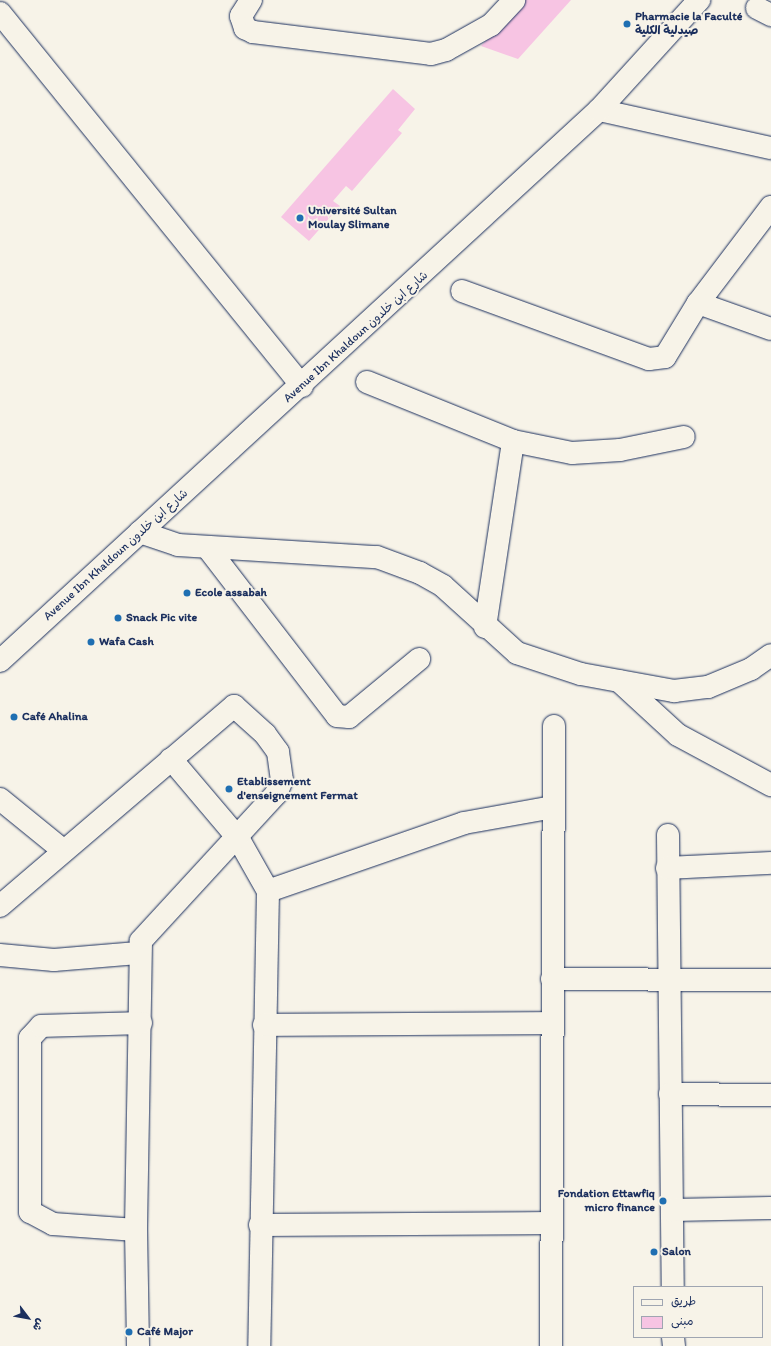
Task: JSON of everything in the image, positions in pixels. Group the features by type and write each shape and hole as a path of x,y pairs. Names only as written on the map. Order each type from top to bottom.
{"street":[{"path":"251,0 241,16 245,28 253,32 430,54 446,50 491,25 514,0"},
{"name":"Avenue Ibn Khaldoun شارع ابن خلدون","path":"0,661 302,386 599,110 699,0"},
{"path":"0,13 302,386"},
{"path":"599,110 771,148"},
{"path":"462,291 649,359 665,357 698,303 771,207"},
{"path":"698,303 771,329"},
{"path":"367,382 513,442 572,454 620,450 684,437"},
{"path":"485,628 513,442"},
{"path":"140,532 178,545 377,557 420,573 443,586 485,628 517,653 581,674 619,682 674,691 708,688 751,669 771,655"},
{"path":"207,547 336,716 350,717 419,659"},
{"path":"619,682 678,735 771,785"},
{"path":"0,906 234,706 266,734 278,752 282,780 276,794 238,838 149,929 141,941 138,953 141,1022 136,1230 138,1346"},
{"path":"551,1346 554,726"},
{"path":"171,759 238,838 268,891 260,1225 259,1346"},
{"path":"0,799 64,852"},
{"path":"268,891 464,823 553,807"},
{"path":"668,835 667,868 673,1286"},
{"path":"667,868 771,863"},
{"path":"0,955 54,960 138,953"},
{"path":"552,979 771,980"},
{"path":"136,1230 53,1224 30,1212 30,1038 41,1026 141,1022"},
{"path":"264,1025 553,1023"},
{"path":"670,1094 771,1094"},
{"path":"672,1210 771,1208"},
{"path":"260,1225 551,1223"}],"building":[{"path":"523,0 571,0 518,59 481,46"},
{"path":"393,89 415,109 398,130 402,133 352,191 346,186 333,201 340,206 309,241 281,217"}],"place":[{"name":"Pharmacie la Faculté صيدلية الكلية","path":"627,24"},
{"name":"Université Sultan Moulay Slimane","path":"300,218"},
{"name":"Ecole assabah","path":"187,593"},
{"name":"Snack Pic vite","path":"118,618"},
{"name":"Wafa Cash","path":"91,642"},
{"name":"Café Ahalina","path":"14,717"},
{"name":"Etablissement d'enseignement Fermat","path":"229,789"},
{"name":"Fondation Ettawfiq micro finance","path":"663,1201"},
{"name":"Salon","path":"654,1252"},
{"name":"Café Major","path":"129,1332"}]}
